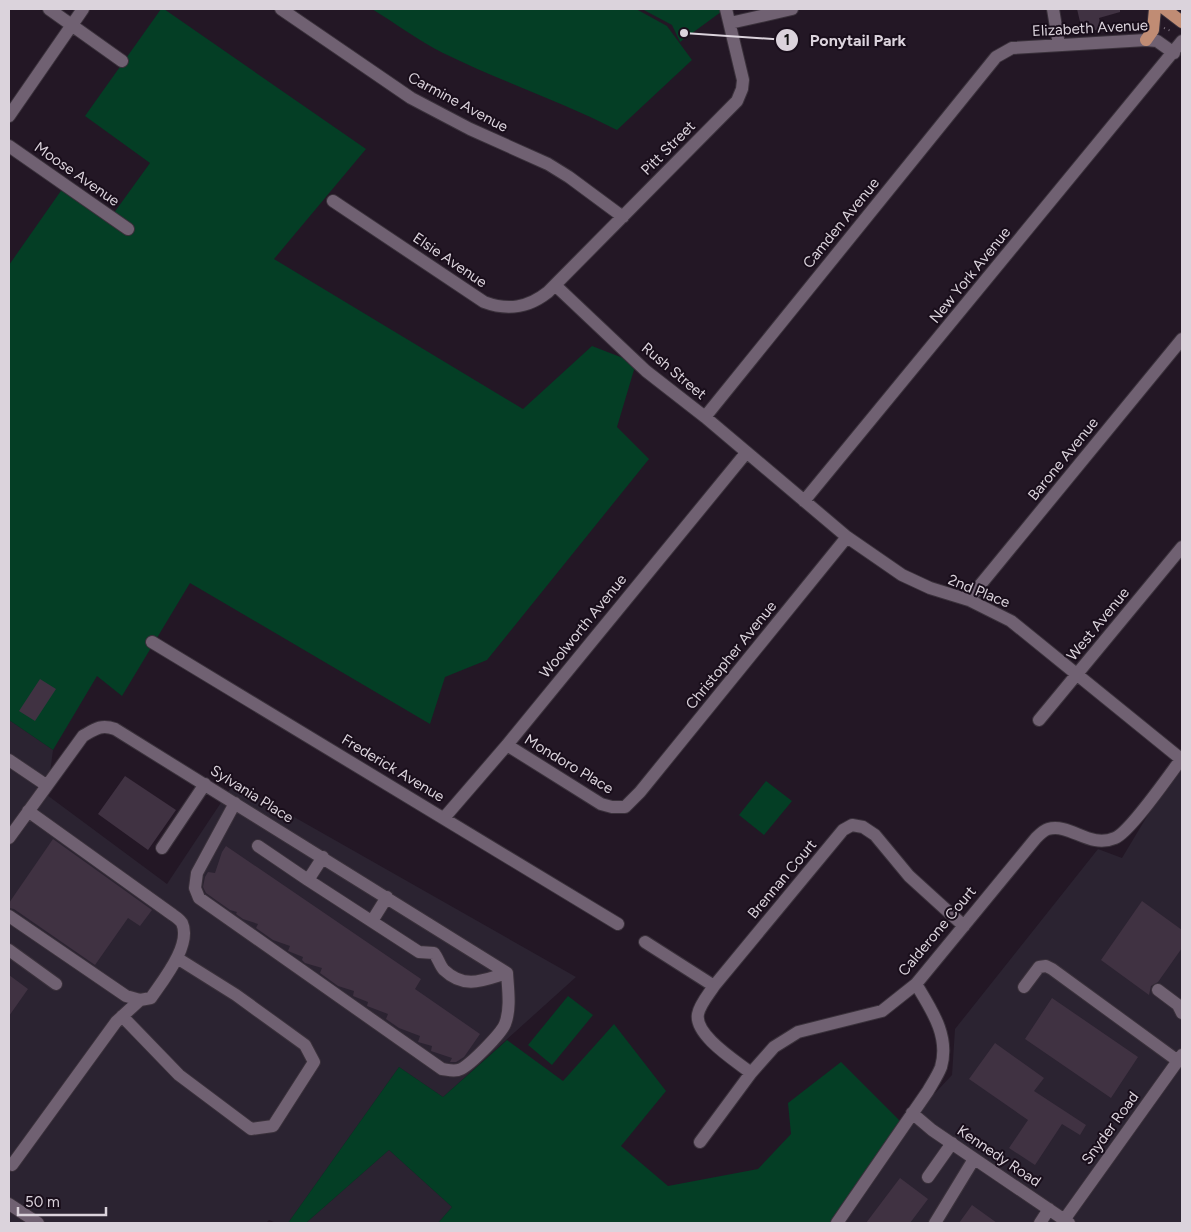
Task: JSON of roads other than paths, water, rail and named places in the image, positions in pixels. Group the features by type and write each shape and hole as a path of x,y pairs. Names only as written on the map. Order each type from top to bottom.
{"main road":[{"path":"1146,40 1152,30 1155,9"},
{"path":"1165,9 1182,22"}],"street":[{"path":"49,9 122,61"},
{"path":"9,116 83,9"},
{"name":"Carmine Avenue","path":"281,9 411,98 470,129 548,164 569,177 622,218"},
{"name":"Pitt Street","path":"555,286 737,101 742,89 743,80 726,9"},
{"path":"730,23 792,9"},
{"path":"1053,9 1059,45"},
{"name":"Elizabeth Avenue","path":"1004,51 1012,48 1146,40 1157,41 1174,53"},
{"name":"New York Avenue","path":"804,501 1182,41"},
{"name":"Camden Avenue","path":"705,417 996,57 1004,51"},
{"name":"Moose Avenue","path":"9,146 128,229"},
{"name":"Elsie Avenue","path":"333,201 479,299 495,306 518,307 529,304 540,299 555,286"},
{"name":"Rush Street","path":"555,286 646,371 705,417 804,501"},
{"name":"Barone Avenue","path":"969,600 1182,339"},
{"name":"Woolworth Avenue","path":"444,818 507,746 746,453"},
{"name":"2nd Place","path":"804,501 847,537 902,574 930,588 969,600 1010,621 1182,759"},
{"name":"Christopher Avenue","path":"640,792 847,537"},
{"name":"West Avenue","path":"1039,720 1182,547"},
{"name":"Frederick Avenue","path":"152,642 618,924"},
{"name":"Sylvania Place","path":"9,838 83,736 97,728 107,726 205,784 507,973"},
{"name":"Mondoro Place","path":"507,746 601,804 612,808 625,807 640,792"},
{"name":"Calderone Court","path":"700,1142 751,1073 774,1047 798,1032 882,1011 916,984 1036,838 1047,829 1057,828 1078,834 1090,840 1103,842 1117,837 1132,824 1182,759"},
{"path":"9,760 46,785"},
{"path":"162,848 205,784"},
{"path":"235,803 197,874 195,888 199,898 442,1069 460,1070 496,1038 505,1024 509,1001 507,973 473,983 462,981 443,970 434,953 419,952 258,846"},
{"path":"9,916 126,996 140,1000 151,998 180,953 184,934 181,922 173,915 28,811"},
{"name":"Brennan Court","path":"751,1073 714,1044 700,1027 698,1014 714,986 843,830 852,825 863,827 875,835 909,876 964,926"},
{"path":"308,880 323,858"},
{"path":"372,921 387,897"},
{"path":"645,942 714,986"},
{"path":"9,950 56,984"},
{"path":"122,1016 179,1075 251,1129 273,1126 314,1062 305,1045 236,995 177,958"},
{"path":"1024,986 1039,967 1046,966 1180,1058"},
{"path":"837,1223 940,1069 944,1052 941,1032 934,1013 916,984"},
{"path":"1158,990 1178,1005 1182,1013"},
{"path":"12,1165 116,1022 140,1000"},
{"name":"Snyder Road","path":"1067,1222 1180,1058"},
{"name":"Kennedy Road","path":"912,1113 974,1159 1067,1222"},
{"path":"928,1177 952,1143"},
{"path":"935,1223 974,1159"},
{"path":"9,1204 21,1218 38,1223"},
{"path":"1040,1223 1049,1210"}],"place":[{"name":"Ponytail Park","path":"684,33"}]}
